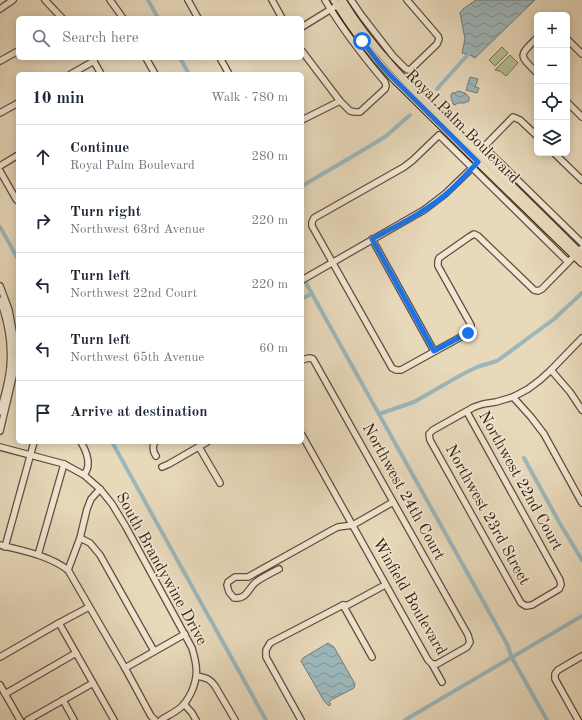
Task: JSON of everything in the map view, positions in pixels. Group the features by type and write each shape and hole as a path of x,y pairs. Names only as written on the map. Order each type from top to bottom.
{"main road":[{"name":"Royal Palm Boulevard","path":"339,2 357,35 380,64 468,152 475,165 579,252"},
{"name":"Royal Palm Boulevard","path":"339,2 385,59 579,252 582,263"},
{"path":"468,152 478,153"},
{"path":"475,165 484,163 491,165"}],"street":[{"path":"0,9 13,0"},
{"path":"45,0 60,16"},
{"path":"110,0 122,16"},
{"path":"188,0 197,16"},
{"path":"272,0 281,16"},
{"path":"304,54 340,101 350,111 360,112 385,89 385,82 357,47 325,0"},
{"path":"351,0 393,56 408,70 411,69 437,44 439,39 407,0"},
{"path":"304,26 331,10 339,2"},
{"path":"534,41 524,51 523,56 526,62 534,70"},
{"path":"570,42 582,54"},
{"path":"0,61 16,53"},
{"path":"73,72 93,60 100,72"},
{"path":"147,60 154,72"},
{"path":"221,60 228,72"},
{"path":"304,119 340,101"},
{"path":"0,113 16,104"},
{"path":"570,105 582,117"},
{"path":"478,153 513,117 520,120 534,133"},
{"path":"568,262 475,165 439,135 404,167 314,218 312,222 312,226 392,368 396,370 401,370 468,333 471,329 471,325 438,266 438,261 439,258 474,234 478,236 534,290 538,291 542,289 579,252"},
{"path":"484,147 582,243"},
{"path":"557,156 582,180"},
{"path":"0,166 16,157"},
{"path":"304,279 434,203 457,184 475,165"},
{"path":"0,171 16,199"},
{"path":"372,239 434,351"},
{"path":"0,287 9,310 16,352 15,368 4,396 0,412"},
{"path":"0,300 9,333 10,352 15,368"},
{"path":"467,412 483,404 513,397 528,389 551,370 582,338"},
{"name":"Northwest 24th Court","path":"304,359 313,359 468,635 470,642 467,647 437,664 432,664"},
{"path":"551,370 570,392 582,410"},
{"path":"0,431 4,396"},
{"path":"513,397 544,434 582,502"},
{"name":"Northwest 23rd Street","path":"467,412 433,430 430,434 430,440 521,603 526,606"},
{"name":"Northwest 22nd Court","path":"467,412 560,580 561,584 559,589 532,606 526,606"},
{"name":"Winfield Boulevard","path":"304,438 384,583 442,682"},
{"path":"33,444 3,546 38,555 60,564 68,570 151,716 155,720"},
{"path":"82,444 88,456 88,465 84,475"},
{"path":"155,444 153,448 156,456"},
{"path":"162,467 204,444"},
{"name":"South Brandywine Drive","path":"0,447 64,464 84,475 100,489 126,526 186,634 196,661 197,676"},
{"path":"199,447 220,483"},
{"path":"38,555 64,464"},
{"path":"68,570 80,538 87,509 91,499 100,489"},
{"path":"279,569 252,585 243,597 234,598 229,592 228,582 235,576 248,577 332,530 338,527 353,525 394,502"},
{"path":"80,538 90,543 100,555 154,651"},
{"path":"301,720 266,657 266,650 270,643 343,605 348,605 384,583"},
{"path":"343,605 372,657"},
{"path":"0,657 90,607"},
{"path":"59,623 114,720"},
{"path":"125,668 186,634"},
{"path":"5,694 76,653"},
{"path":"578,720 555,679 555,674 558,670 582,656"},
{"path":"161,720 178,710 184,704 194,686 197,676 206,678 216,686 235,720"},
{"path":"28,720 93,683"},
{"path":"0,685 20,720"},
{"path":"63,700 74,720"},
{"path":"184,704 196,720"}],"green space":[{"path":"502,47 508,53 495,66 489,60"},
{"path":"510,55 518,63 506,76 500,71 495,70"}],"water":[{"path":"476,0 535,0 475,58 468,54 462,53 465,39 460,13 463,9"},
{"path":"470,77 478,79 475,87 479,88 477,93 466,90"},
{"path":"458,91 465,93 469,97 469,101 455,105 453,104 451,94"},
{"path":"328,643 334,647 355,684 354,688 331,700 329,702 331,704 329,706 324,701 301,661 303,658"}],"waterway":[{"path":"148,0 157,16"},
{"path":"437,89 472,50"},
{"path":"181,60 188,72"},
{"path":"304,185 386,136 410,115"},
{"path":"0,227 16,255"},
{"path":"304,280 507,644 512,658 547,720"},
{"path":"304,298 312,293"},
{"path":"379,414 414,402 477,367 497,361 554,319 582,293"},
{"path":"113,444 266,720"},
{"path":"524,458 559,522 582,560"},
{"path":"405,720 582,616"}],"route":[{"path":"362,41 391,76 478,162 457,184 434,203 372,239 434,351 468,333"}]}
